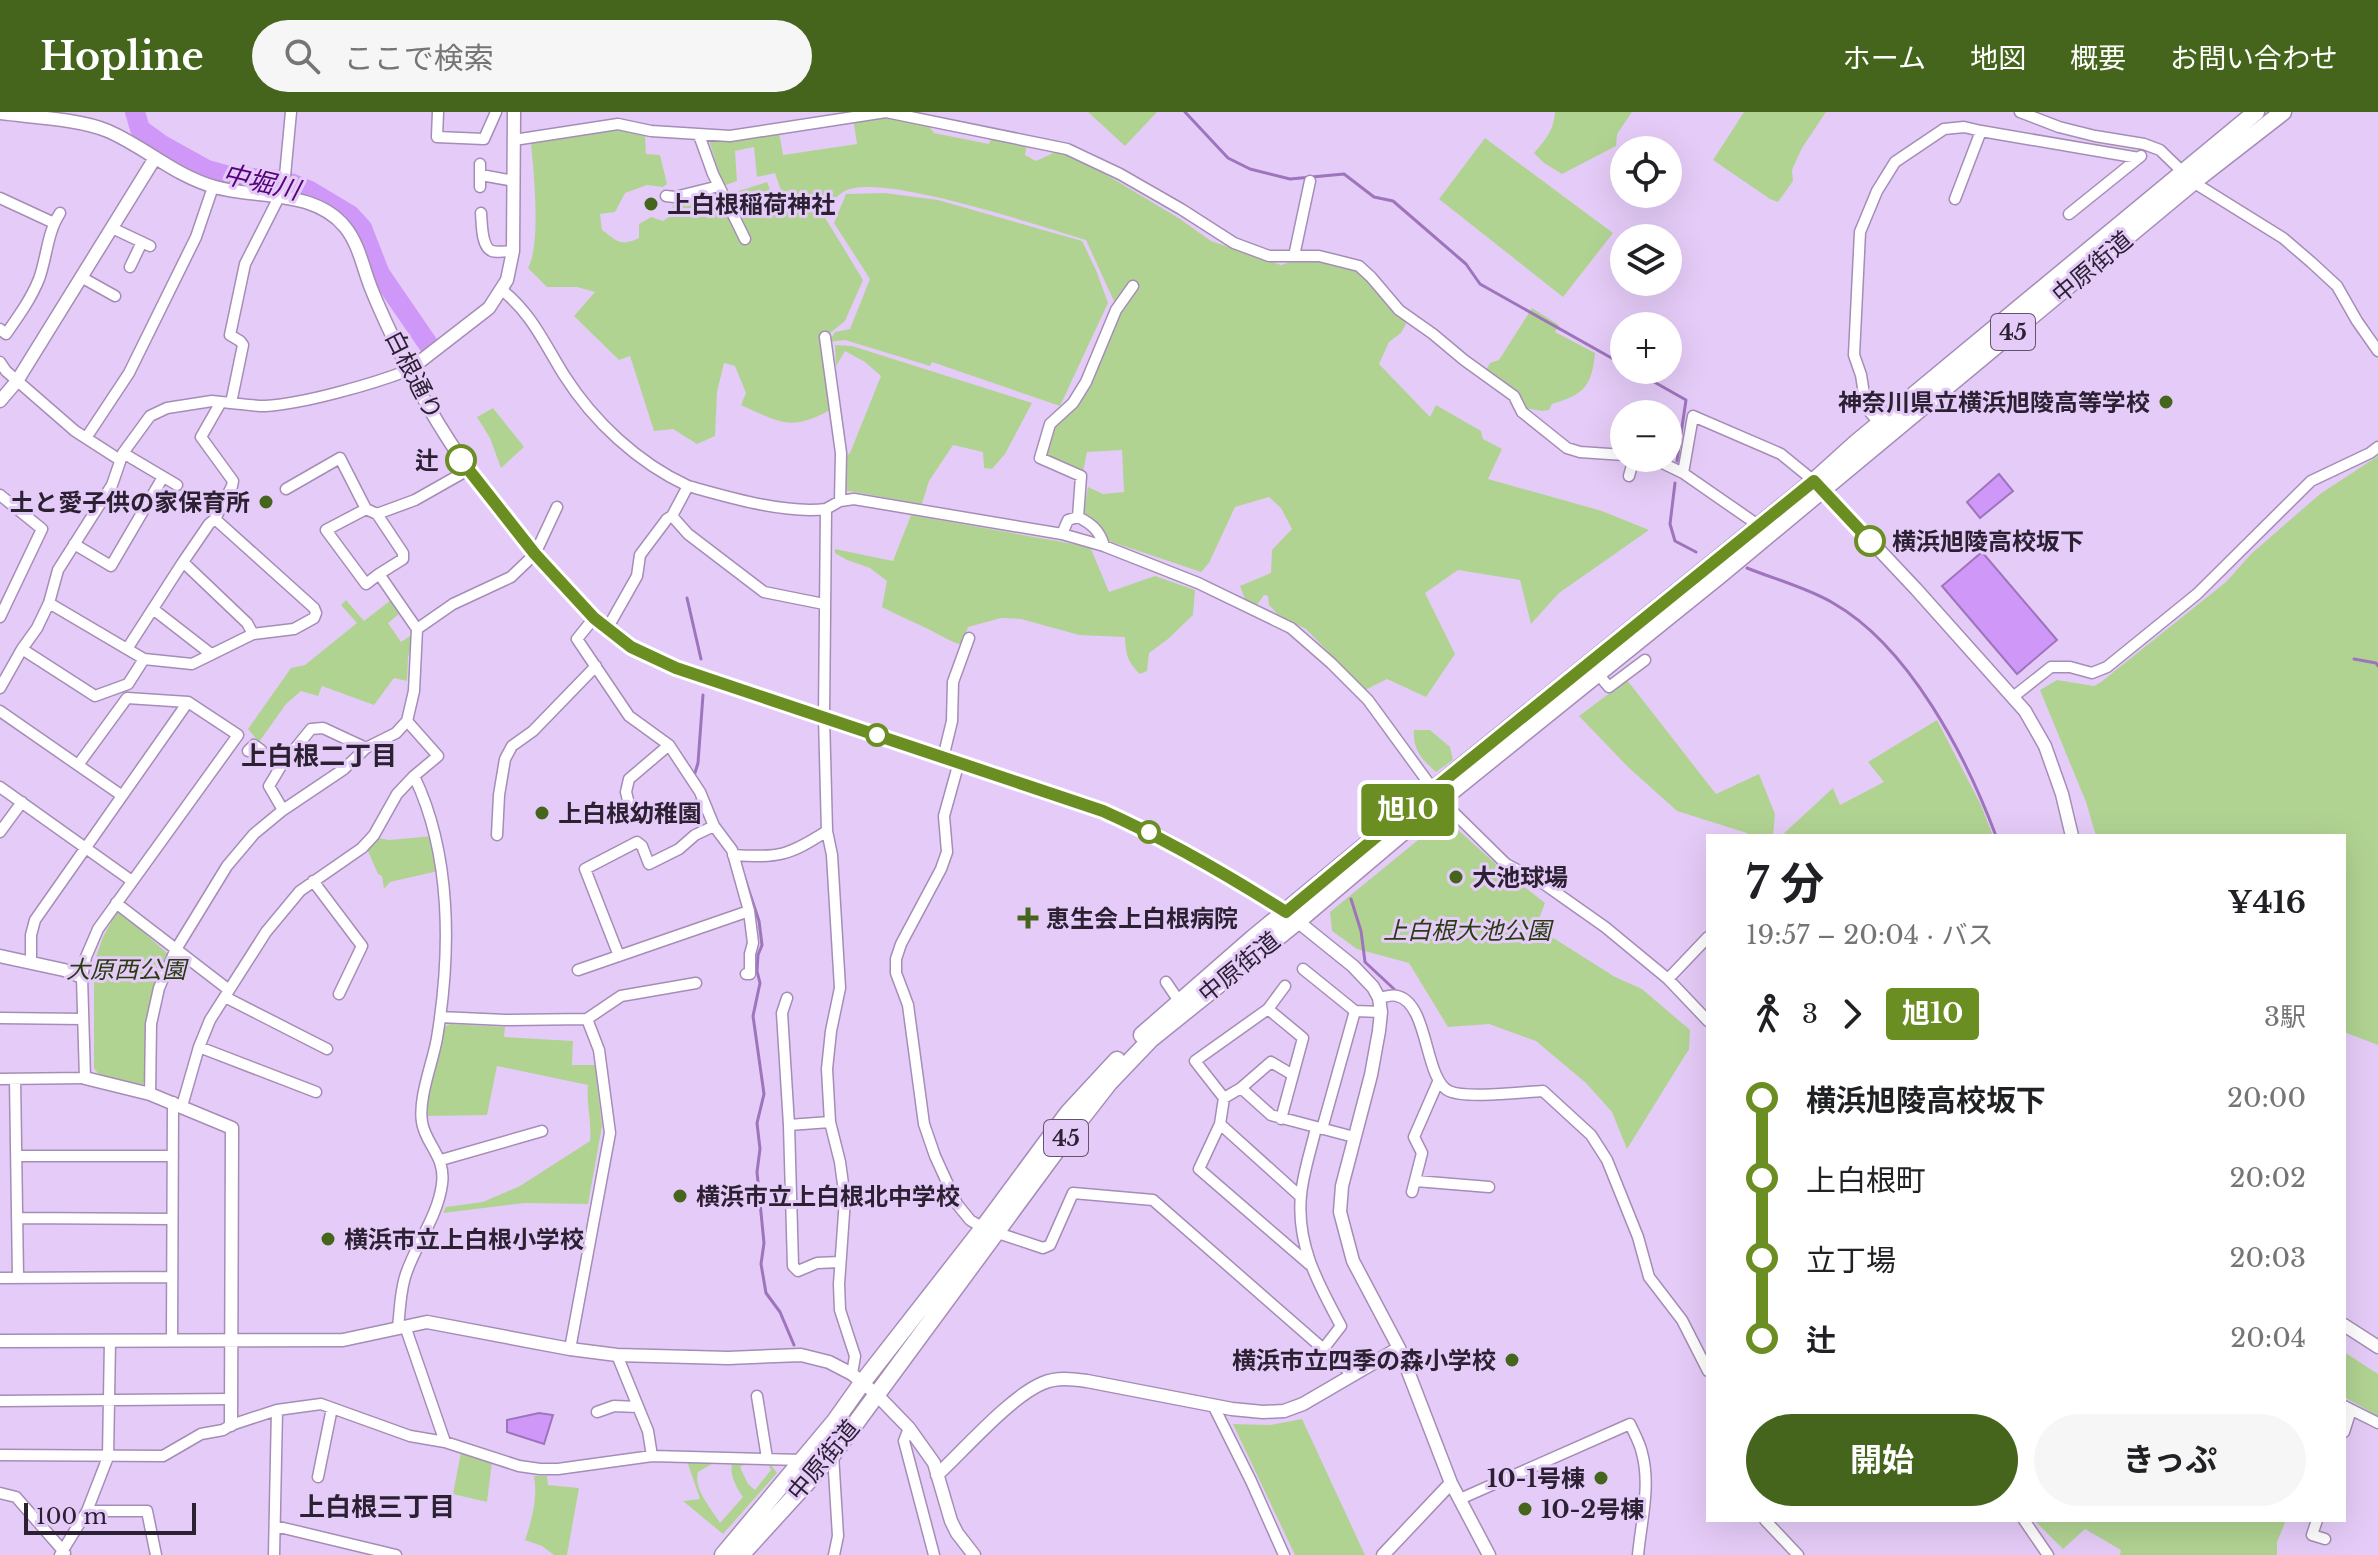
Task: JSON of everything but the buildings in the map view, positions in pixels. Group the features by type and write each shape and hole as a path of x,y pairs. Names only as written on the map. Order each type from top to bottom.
{"main road":[{"name":"中原街道","path":"1438,794 1598,674 1818,485 2192,174 2204,155 2256,112"},
{"name":"中原街道","path":"723,1555 835,1421 857,1378 989,1230 1109,1083 1151,1039 1758,525 1818,485 1880,424 2192,174 2220,162 2283,112"},
{"name":"中原街道","path":"741,1555 833,1454 970,1270 989,1230 1068,1113 1155,1021 1292,917"}],"street":[{"path":"127,649 215,519 233,481 201,437 226,402 243,345 230,335 245,264 281,197 291,112"},
{"path":"438,112 437,137 484,139 496,112"},
{"path":"0,688 37,628 49,603 58,570 112,485 122,456 150,416 167,408 212,401 265,406 389,378 409,370 489,308 502,290 513,251 514,112"},
{"path":"514,140 618,124 651,131 730,136 886,112 1067,149 1120,174 1234,243 1269,256 1319,256 1359,266 1399,310 1514,396 1522,412 1567,448 1610,454"},
{"path":"2020,112 2083,133 2160,150 2283,238 2311,262 2337,286 2378,351"},
{"name":"白根通り","path":"0,113 103,129 213,187 312,204 334,216 354,242 372,291 409,370 439,426 468,470 535,554 594,618 631,647 676,668 1103,811 1159,836 1292,917 1353,966 1379,998"},
{"path":"1880,424 1869,411 1854,355 1860,232 1877,191 1895,162 1944,129 1964,127 2139,158"},
{"path":"1955,199 1981,131"},
{"path":"699,135 745,239"},
{"path":"2069,214 2152,147"},
{"path":"0,401 17,381 155,158"},
{"path":"480,175 514,181"},
{"path":"1294,256 1310,181"},
{"path":"666,196 675,197 719,186"},
{"path":"86,438 129,373 196,237 213,187"},
{"path":"0,198 54,223"},
{"path":"0,329 6,334 28,301 39,279 54,223 60,213"},
{"path":"478,219 488,249 493,252 513,251"},
{"path":"112,228 146,244 130,267"},
{"path":"81,277 115,296"},
{"path":"1078,517 1081,476 1040,458 1050,424 1073,403 1086,382 1116,310 1133,286"},
{"path":"502,290 528,314 564,376 602,422 624,444 669,478 738,500 809,511 826,509 840,501 854,499 1062,534 1104,546 1198,583 1291,628 1368,700 1438,794 1506,864 1544,884 1605,927 1668,979 1706,1019"},
{"path":"825,337 841,453 840,501"},
{"path":"0,362 17,381 75,431 177,485"},
{"path":"1758,525 1683,473 1693,416 1781,454 1818,485 1916,589 2025,711 2045,746 2062,794 2072,834"},
{"path":"2013,697 2051,667 2070,667 2092,673 2107,667 2197,594 2311,481 2378,447"},
{"path":"286,489 340,458 372,512 403,553 403,559 366,584 326,530 372,512 415,500 468,470"},
{"path":"1629,476 1630,472"},
{"path":"74,544 111,566 163,477"},
{"path":"607,629 637,576 640,555 672,516 688,486"},
{"path":"0,495 42,529 0,617"},
{"path":"417,629 453,604 511,577 535,554 557,507"},
{"path":"826,509 824,717 827,831 832,855 840,988 827,1069 830,1122 845,1199 840,1310 855,1356 857,1378"},
{"path":"672,516 688,534 764,592 824,604"},
{"path":"1062,534 1068,520 1078,517 1089,522 1101,535 1104,546"},
{"path":"49,603 144,659 192,664 253,634 294,629 314,618 314,608 215,519"},
{"path":"183,562 247,623 253,634"},
{"path":"150,1094 151,1024 159,988 175,951 227,866 254,834 283,810 344,769 366,748 396,733 407,721 414,691 417,629 379,574"},
{"path":"153,609 211,654"},
{"path":"594,618 577,639 629,716 669,745 700,792 714,826 732,850 749,911 753,943 750,974 746,974"},
{"path":"943,758 952,721 953,682 969,638"},
{"path":"22,649 95,696 128,684 144,659"},
{"path":"1598,674 1609,687 1645,660"},
{"path":"497,835 505,759 512,746 533,731 596,666"},
{"path":"78,765 127,698 188,702 238,735 206,789 98,929 86,957 82,977 85,1078"},
{"path":"31,962 31,935 35,920 188,702"},
{"path":"0,711 121,795"},
{"path":"172,1340 173,1156 177,1104 210,1020 266,932 300,891 362,848 374,835 397,794 438,756 407,721"},
{"path":"283,810 269,786 278,763 311,729 323,728 366,748"},
{"path":"248,751 254,745 261,750"},
{"path":"613,816 629,804 626,792 629,779 669,745"},
{"path":"959,762 944,816 947,852 896,959 896,973 908,1005 924,1124 957,1204 970,1220 989,1230 1043,1248 1050,1245 1073,1193 1153,1200 1352,1374"},
{"path":"414,776 437,836 446,917 440,1017 422,1123 441,1160 443,1182 436,1206 406,1274 402,1327 445,1442"},
{"path":"0,787 87,846 132,881"},
{"path":"0,832 22,802"},
{"path":"619,956 585,869 637,842 642,846 649,864 714,826"},
{"path":"733,855 767,857 795,851 827,831"},
{"path":"313,881 362,946 339,994"},
{"path":"116,903 227,994 327,1049"},
{"path":"578,970 749,911"},
{"path":"1668,979 1706,939"},
{"path":"0,956 82,977"},
{"path":"1303,969 1355,1011 1381,1012"},
{"path":"1166,982 1179,1001"},
{"path":"440,1017 587,1019 621,996 696,983"},
{"path":"1285,986 1268,1009 1195,1061 1224,1098 1220,1124 1199,1169 1309,1264"},
{"path":"1489,1555 1451,1483 1399,1348 1353,1261 1340,1212 1342,1186 1371,1075 1381,1012 1379,998 1394,995 1410,1005 1423,1028 1438,1082 1453,1093 1543,1091 1591,1135 1607,1160 1638,1237 1649,1277 1682,1320 1706,1367"},
{"path":"787,998 782,1013 793,1266 798,1271 817,1263 840,1262"},
{"path":"1268,1009 1303,1038 1281,1119"},
{"path":"1324,1348 1341,1326 1309,1264 1301,1197 1355,1011"},
{"path":"0,1018 83,1019"},
{"path":"570,1349 610,1133 599,1050 587,1019"},
{"path":"199,1047 316,1092"},
{"path":"1224,1098 1271,1062 1293,1075"},
{"path":"0,1079 85,1078 150,1094 232,1128 231,1425"},
{"path":"15,1079 18,1277"},
{"path":"1438,1082 1414,1137 1422,1153 1414,1187 1489,1187"},
{"path":"1241,1088 1271,1115 1354,1137"},
{"path":"789,1125 830,1122"},
{"path":"1220,1124 1301,1197"},
{"path":"441,1160 542,1131"},
{"path":"16,1156 173,1156"},
{"path":"17,1218 172,1219"},
{"path":"0,1278 172,1277"},
{"path":"0,1341 343,1340 427,1322 617,1355 728,1358 801,1355 829,1362 857,1378 909,1428 934,1463 957,1533 974,1555"},
{"path":"2346,1326 2378,1347"},
{"path":"0,1493 16,1497 63,1553 87,1511 108,1457 110,1340"},
{"path":"937,1475 1007,1408 1027,1391 1045,1382 1065,1379 1087,1381 1213,1405 1263,1412 1284,1411 1303,1404 1399,1348"},
{"path":"617,1355 648,1431 652,1456"},
{"path":"757,1396 767,1458"},
{"path":"0,1401 231,1399"},
{"path":"0,1455 163,1456 201,1434 223,1430 277,1410 321,1404 410,1436 445,1442 519,1466 540,1469 652,1456 803,1460"},
{"path":"1213,1405 1284,1555"},
{"path":"597,1412 614,1406 638,1407"},
{"path":"318,1477 332,1408"},
{"path":"2347,1408 2378,1423"},
{"path":"274,1555 277,1410"},
{"path":"1460,1499 1630,1424 1642,1453 1644,1471 1645,1497 1638,1555"},
{"path":"909,1428 904,1441 934,1555"},
{"path":"833,1454 838,1536 834,1555"},
{"path":"1383,1555 1451,1483"},
{"path":"87,1511 147,1511 156,1555"},
{"path":"1767,1522 1798,1555"},
{"path":"2025,1522 2048,1555"},
{"path":"2316,1522 2312,1535 2325,1539"},
{"path":"275,1526 396,1555"}],"green space":[{"path":"1088,112 1157,112 1125,146"},
{"path":"1555,112 1632,112 1617,136 1610,136 1610,149 1562,174 1534,153 1553,124"},
{"path":"1744,112 1826,112 1802,148 1792,170 1793,181 1778,202 1713,160"},
{"path":"890,115 926,122 934,133 989,144 993,134 1027,143 1025,155 1036,161 1060,150 1072,154 1211,241 1281,265 1308,256 1349,265 1387,287 1401,307 1406,324 1401,333 1389,342 1379,364 1430,417 1436,405 1481,431 1483,439 1502,449 1488,479 1602,511 1649,530 1559,593 1531,624 1520,580 1458,570 1425,593 1455,654 1426,697 1387,679 1365,690 1306,629 1278,615 1269,605 1268,596 1264,595 1257,605 1245,599 1240,586 1271,573 1272,550 1292,529 1281,508 1269,497 1235,507 1209,563 1201,572 1109,541 1093,520 1083,516 1088,487 1103,494 1124,492 1122,450 1087,452 1083,472 1051,460 1047,455 1054,428 1074,407 1118,310 1086,240 962,204 892,189 864,187 845,191 821,211 863,280 845,321 820,341 830,410 794,423 765,416 741,405 746,393 735,366 724,363 717,392 715,436 697,444 673,429 654,431 630,356 619,360 574,316 595,292 577,287 547,287 528,268 535,226 531,144 548,136 618,127 645,135 646,154 660,155 667,184 663,187 647,185 625,193 615,212 600,214 602,230 616,240 628,242 639,238 639,224 651,217 663,221 669,217 675,201 716,190 720,197 767,182 775,201 784,199 775,173 757,177 754,147 735,151 737,181 723,186 708,137 779,132 783,155 857,144 853,118"},
{"path":"1485,138 1610,231 1610,237 1563,297 1439,199"},
{"path":"885,193 938,200 1082,241 1108,303 1060,406 932,362 930,366 845,340 829,342 835,332 850,329 870,279 834,223 846,194"},
{"path":"1532,308 1559,325 1555,332 1595,353 1591,374 1584,388 1552,404 1549,410 1542,411 1526,408 1517,394 1486,370 1490,363 1499,360"},
{"path":"835,345 852,346 1032,403 1005,454 992,469 984,468 983,452 953,445 929,481 922,504 843,490 844,458 850,453 881,376 845,351 836,366"},
{"path":"493,408 524,447 501,468 490,438 477,417"},
{"path":"2378,456 2378,1045 2346,1033 2346,834 2095,834 2086,802 2040,690 2057,680 2094,686 2101,682 2226,582 2251,554 2320,494"},
{"path":"911,515 1091,549 1109,592 1155,576 1195,590 1193,615 1149,653 1147,671 1140,674 1128,657 1125,637 1079,635 1021,619 1001,618 968,627 962,645 958,644 882,607 887,581 870,568 835,553 835,549 893,561"},
{"path":"346,600 364,621 391,600 399,614 388,623 401,642 413,634 407,681 394,678 374,705 322,686 318,696 301,691 286,704 259,742 248,729 291,668 305,665 357,623 341,605"},
{"path":"1627,680 1716,794 1759,774 1775,814 1773,834 1747,834 1677,811 1628,767 1579,716"},
{"path":"1937,720 1981,805 1992,834 1783,834 1833,788 1840,805 1884,782 1868,762"},
{"path":"1414,730 1430,730 1450,747 1453,760 1436,772 1419,754"},
{"name":"上白根大池公園","path":"1445,818 1545,903 1536,927 1615,977 1642,989 1690,1030 1689,1049 1627,1149 1612,1112 1586,1083 1536,1041 1489,1024 1448,1027 1409,963 1357,949 1332,931 1330,912"},
{"path":"433,836 438,871 390,882 384,889 382,876 378,874 367,849 378,838"},
{"name":"大原西公園","path":"118,909 169,955 150,1002 146,1030 146,1080 140,1087 100,1076 94,1068 94,963"},
{"path":"450,1024 505,1027 504,1037 573,1041 572,1065 595,1065 602,1126 588,1204 524,1203 443,1213 446,1207 483,1202 520,1186 590,1141 588,1085 497,1066 487,1115 427,1116 443,1028"},
{"path":"2346,1353 2378,1374 2378,1416 2346,1398"},
{"path":"1302,1419 1365,1555 1295,1555 1233,1424 1270,1425"},
{"path":"461,1452 492,1462 487,1502 453,1494"},
{"path":"719,1460 698,1472 697,1478 704,1498 720,1523 743,1497 732,1475 733,1461 750,1461 740,1467 748,1484 755,1490 771,1470 769,1462 777,1473 723,1534 683,1501 700,1499 687,1461"},
{"path":"534,1476 547,1476 548,1485 579,1488 567,1555 554,1555 542,1546 525,1540 535,1500"},
{"path":"2036,1522 2285,1522 2277,1542 2277,1555 2120,1555 2121,1550 2085,1529 2063,1549"}],"shaded area":[{"path":"1999,474 2013,491 1980,518 1967,502"},
{"path":"1982,552 2057,640 2017,674 1942,586"},
{"path":"539,1413 553,1415 544,1444 507,1432 507,1420"}],"waterway":[{"name":"中堀川","path":"135,112 140,129 207,170 293,184 350,215 362,228 380,274 428,344"},
{"path":"1185,112 1228,158 1250,169 1290,179 1344,174 1374,197 1393,201 1466,264 1480,284 1610,357"},
{"path":"1658,384 1686,400 1682,427"},
{"path":"1675,483 1670,524 1675,541 1696,552"},
{"path":"1747,568 1833,603 1861,622 1886,646 1932,706 1951,738 1995,834"},
{"path":"687,598 701,659"},
{"path":"2354,659 2378,666"},
{"path":"694,776 698,763 703,695"},
{"path":"697,799 705,817"},
{"path":"744,876 759,921 762,945 757,971 760,983 753,1016 764,1094 757,1123 760,1149 757,1172 764,1243 761,1264 766,1293 780,1312 794,1345"},
{"name":"中堀川","path":"1351,899 1361,931 1365,962 1394,989"}],"bus line":[{"name":"旭10","path":"461,460 555,576 594,618 631,647 676,668 1103,811 1159,836 1286,912 1814,481 1870,541"}],"place":[{"name":"上白根稲荷神社","path":"651,204"},
{"name":"神奈川県立横浜旭陵高等学校","path":"2166,402"},
{"name":"辻","path":"461,460"},
{"name":"土と愛子供の家保育所","path":"266,502"},
{"name":"横浜旭陵高校坂下","path":"1870,541"},
{"name":"上白根幼稚園","path":"542,813"},
{"name":"大池球場","path":"1456,877"},
{"name":"恵生会上白根病院","path":"1028,918"},
{"name":"横浜市立上白根北中学校","path":"680,1196"},
{"name":"横浜市立上白根小学校","path":"328,1239"},
{"name":"横浜市立四季の森小学校","path":"1512,1360"},
{"name":"10-1号棟","path":"1601,1478"},
{"name":"10-2号棟","path":"1525,1509"}],"district":[{"name":"上白根二丁目","path":"319,756"},
{"name":"上白根三丁目","path":"377,1507"}]}
